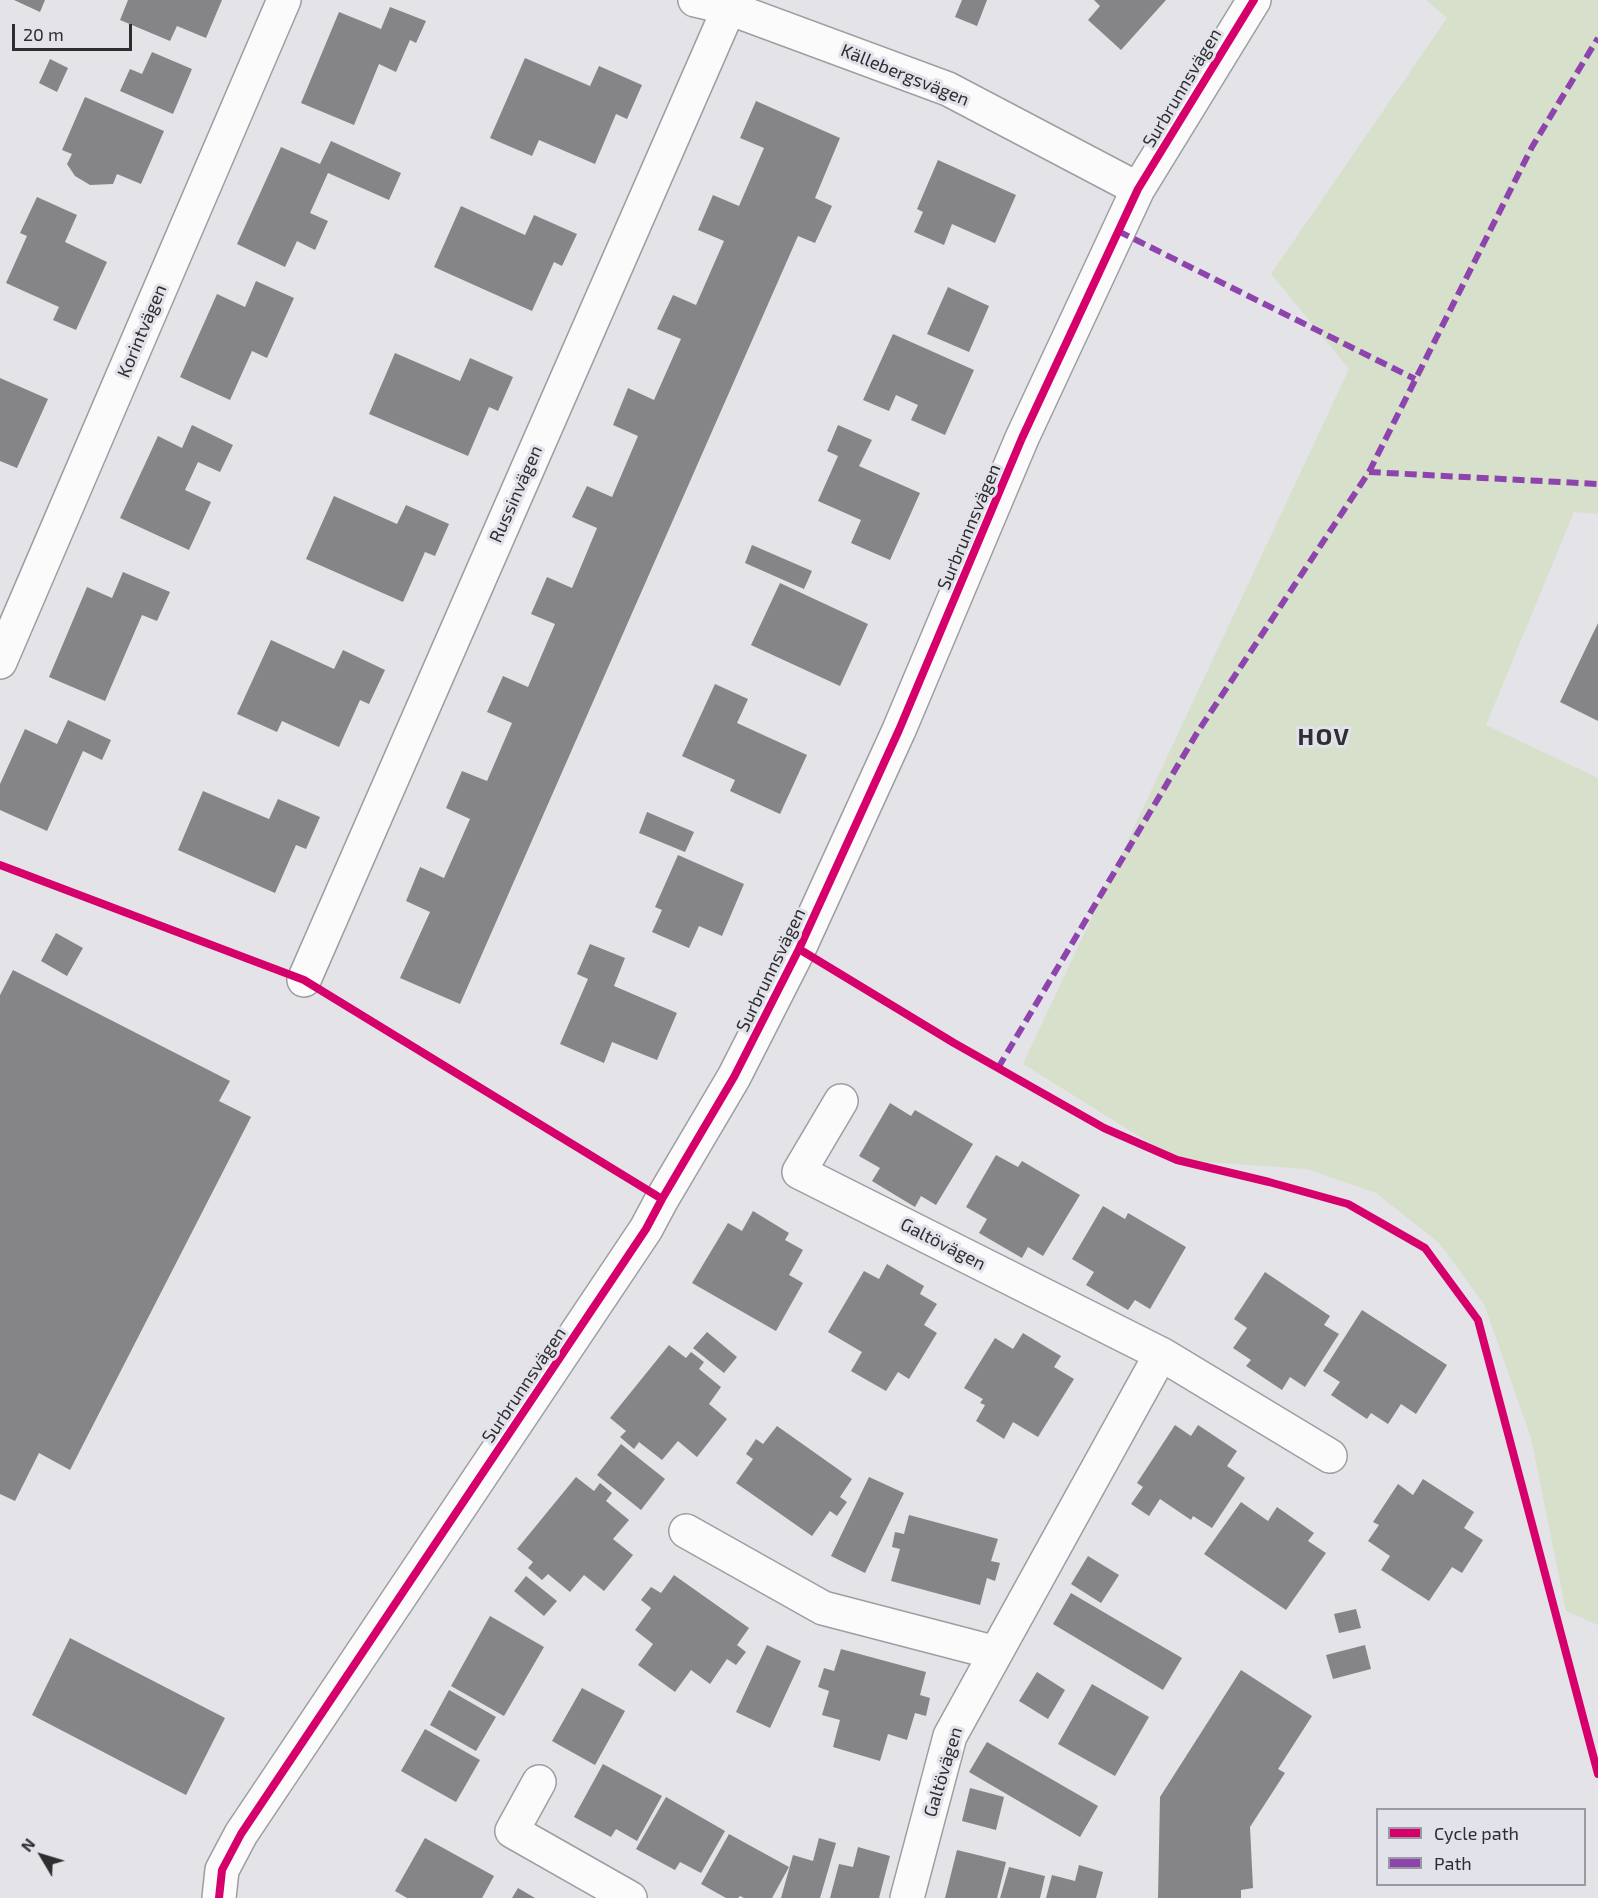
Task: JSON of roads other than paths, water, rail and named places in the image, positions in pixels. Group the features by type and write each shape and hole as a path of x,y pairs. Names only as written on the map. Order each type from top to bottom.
{"street":[{"name":"Korintvägen","path":"0,662 284,0"},
{"name":"Källebergsvägen","path":"695,0 729,8 948,89 1138,189"},
{"name":"Surbrunnsvägen","path":"219,1898 222,1870 241,1834 646,1228 734,1077 799,949 880,771 1022,438 1138,189 1254,0"},
{"name":"Russinvägen","path":"304,980 729,8"},
{"name":"Galtövägen","path":"841,1101 799,1172 1161,1354 1330,1456"},
{"name":"Galtövägen","path":"907,1898 950,1736 1161,1354"},
{"path":"686,1531 823,1608 996,1653"},
{"path":"539,1782 512,1831 630,1898"}],"district":[{"name":"HOV","path":"1324,737"}]}
